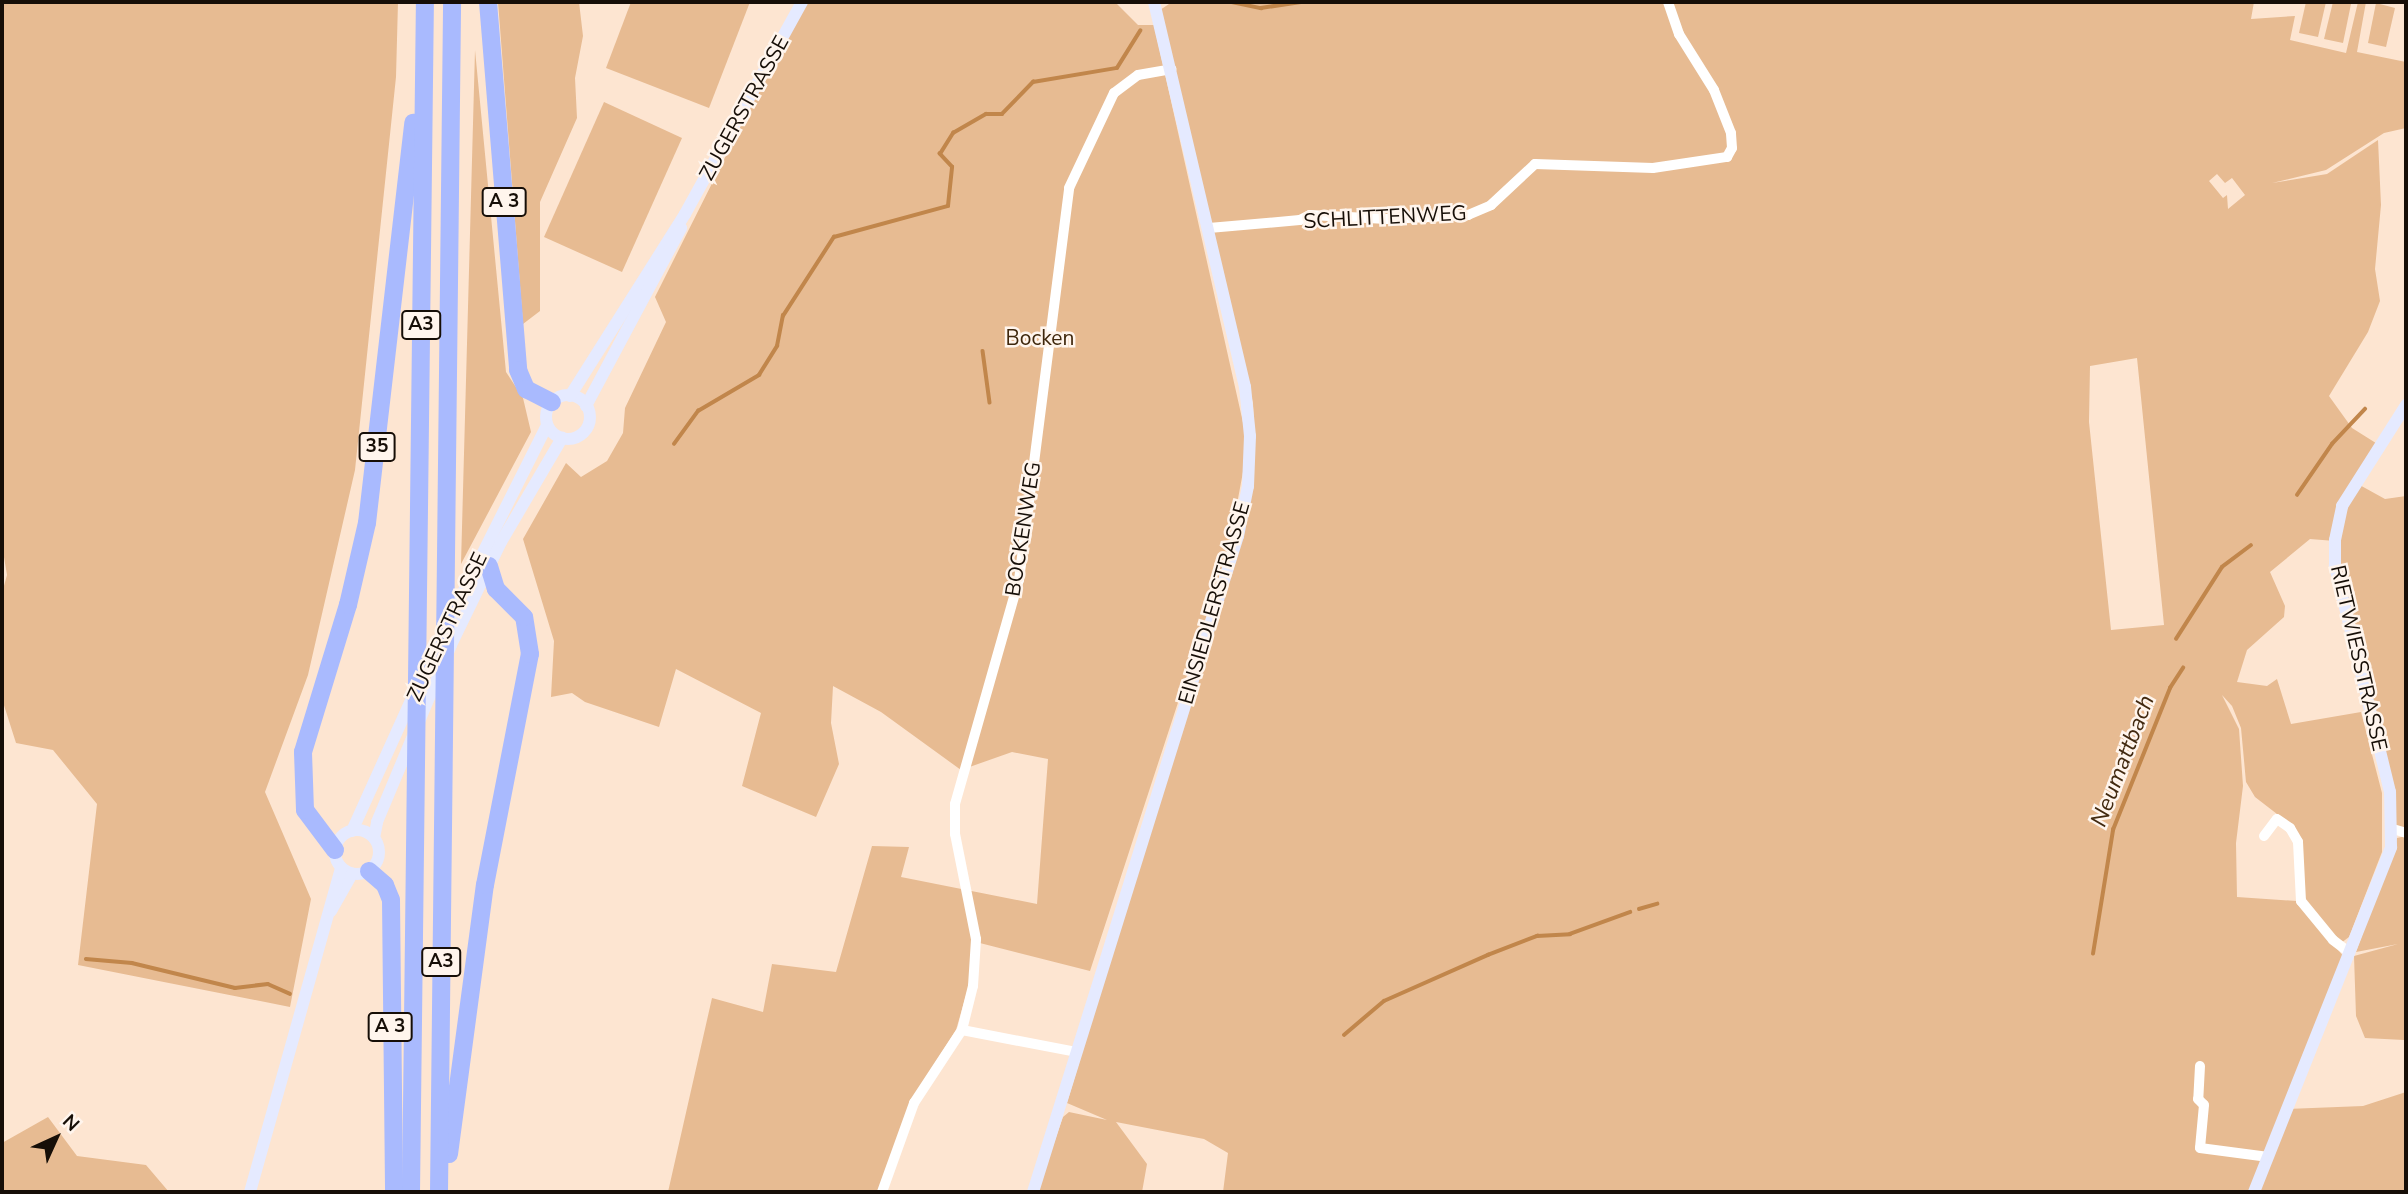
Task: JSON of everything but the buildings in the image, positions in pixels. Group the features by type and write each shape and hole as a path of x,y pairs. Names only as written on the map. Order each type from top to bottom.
{"highway":[{"name":"A3","path":"411,1192 425,2"},
{"name":"A3","path":"439,1192 452,2"},
{"name":"A 3","path":"488,2 518,370 530,393 552,402"},
{"name":"35","path":"335,850 305,810 303,752 348,605 367,523 424,26"},
{"path":"445,1192 476,945 530,654 524,617 496,589 489,566"},
{"name":"A 3","path":"354,871 385,885 391,900 394,1192"}],"main road":[{"name":"ZUGERSTRASSE","path":"570,396 685,214 802,2"},
{"name":"EINSIEDLERSTRASSE","path":"1033,1192 1246,499 1249,411 1209,228 1154,2"},
{"name":"ZUGERSTRASSE","path":"250,1192 331,912 354,871 377,859 374,838 401,762 489,566 544,462 562,438 575,438 585,430 589,418 586,405 680,232 685,214"},
{"path":"552,402 570,396 586,405"},
{"name":"ZUGERSTRASSE","path":"335,850 340,837 352,831 432,654 547,425 552,402"},
{"name":"RIETWIESSTRASSE","path":"2254,1192 2382,878 2393,829 2388,777 2334,566 2335,540 2342,506 2406,405"},
{"path":"547,425 562,438"},
{"path":"352,831 374,838"},
{"path":"335,850 354,871"}],"street":[{"name":"SCHLITTENWEG","path":"1209,228 1300,220 1310,215 1387,219 1468,215 1490,205 1535,164 1673,167 1727,157 1732,148 1731,133 1709,81 1679,34 1668,2"},
{"name":"BOCKENWEG","path":"882,1192 914,1103 962,1030 973,986 976,939 955,834 955,804 1019,580 1069,188 1114,93 1138,75 1171,69"},
{"path":"2263,836 2277,819 2290,828 2298,842 2301,901 2333,940 2350,953"},
{"path":"2393,829 2406,833"},
{"path":"962,1030 1076,1052"},
{"path":"2200,1066 2198,1099 2204,1105 2200,1148 2268,1157"}],"green space":[{"path":"2,2 398,2 396,77 355,470 308,675 265,792 311,899 290,1007 78,965 97,804 53,750 16,743 2,699 2,593 7,575 2,545"},
{"path":"498,2 579,2 583,36 575,78 577,118 540,202 540,311 523,324"},
{"path":"631,2 750,2 709,108 606,68"},
{"name":"Bocken","path":"803,2 1115,2 1138,25 1154,25 1248,445 1229,547 1090,971 972,941 969,985 956,1030 912,1099 878,1192 668,1192 712,998 763,1012 772,964 836,972 872,846 909,847 901,877 1037,904 1048,759 1012,752 961,770 881,712 833,686 831,723 839,764 816,817 742,786 761,713 676,669 659,727 585,702 572,693 551,697 554,641 523,539 566,463 581,477 607,461 623,433 625,408 666,322 655,297"},
{"path":"1172,2 2254,2 2251,19 2295,16 2290,40 2346,53 2358,2 2366,2 2357,52 2406,62 2406,128 2384,133 2326,170 2272,183 2327,174 2378,140 2381,205 2375,269 2380,301 2368,332 2329,396 2352,428 2379,445 2356,483 2385,499 2406,496 2406,833 2393,829 2335,541 2310,539 2270,572 2285,606 2284,617 2247,650 2237,682 2267,686 2277,679 2291,724 2361,712 2382,793 2382,852 2349,937 2341,943 2303,899 2295,828 2255,797 2246,782 2241,728 2232,706 2222,695 2239,729 2243,786 2236,843 2237,897 2297,901 2344,957 2249,1192 1223,1192 1228,1153 1204,1139 1116,1122 1147,1164 1142,1192 1037,1192 1063,1117 1069,1112 1107,1120 1067,1103 1220,591 1255,446 1253,403 1157,12","holes":["2217,174 2225,183 2232,178 2245,195 2228,209 2227,195 2223,198 2209,181","2137,358 2164,625 2111,630 2089,422 2090,366"]},
{"path":"2306,2 2326,2 2318,37 2299,33"},
{"path":"2333,2 2351,4 2343,43 2324,39"},
{"path":"2376,3 2395,8 2386,47 2368,43"},
{"path":"475,50 506,372 523,398 531,432 461,564"},
{"path":"604,102 682,138 622,272 544,237"},
{"path":"2406,836 2406,1046 2404,1040 2365,1038 2356,1016 2354,956 2398,944 2356,952 2397,838"},
{"path":"2406,1092 2406,1192 2254,1192 2287,1109 2363,1106"},
{"path":"48,1117 77,1156 146,1165 169,1192 2,1192 2,1143"}],"waterway":[{"path":"1232,2 1261,8 1301,2"},
{"path":"674,444 698,411 759,375 777,346 783,316 834,237 948,206 952,167 940,154 953,133 986,114 1002,114 1033,82 1117,68 1140,31"},
{"path":"983,351 990,403"},
{"name":"Neumattbach","path":"2297,495 2332,444 2365,409"},
{"name":"Neumattbach","path":"2176,639 2222,567 2251,545"},
{"name":"Neumattbach","path":"2093,954 2113,830 2170,688 2183,668"},
{"path":"1639,909 1657,904"},
{"path":"1344,1035 1384,1001 1488,955 1537,936 1570,934 1630,912"},
{"path":"86,959 132,963 235,988 268,984 290,994"}]}
